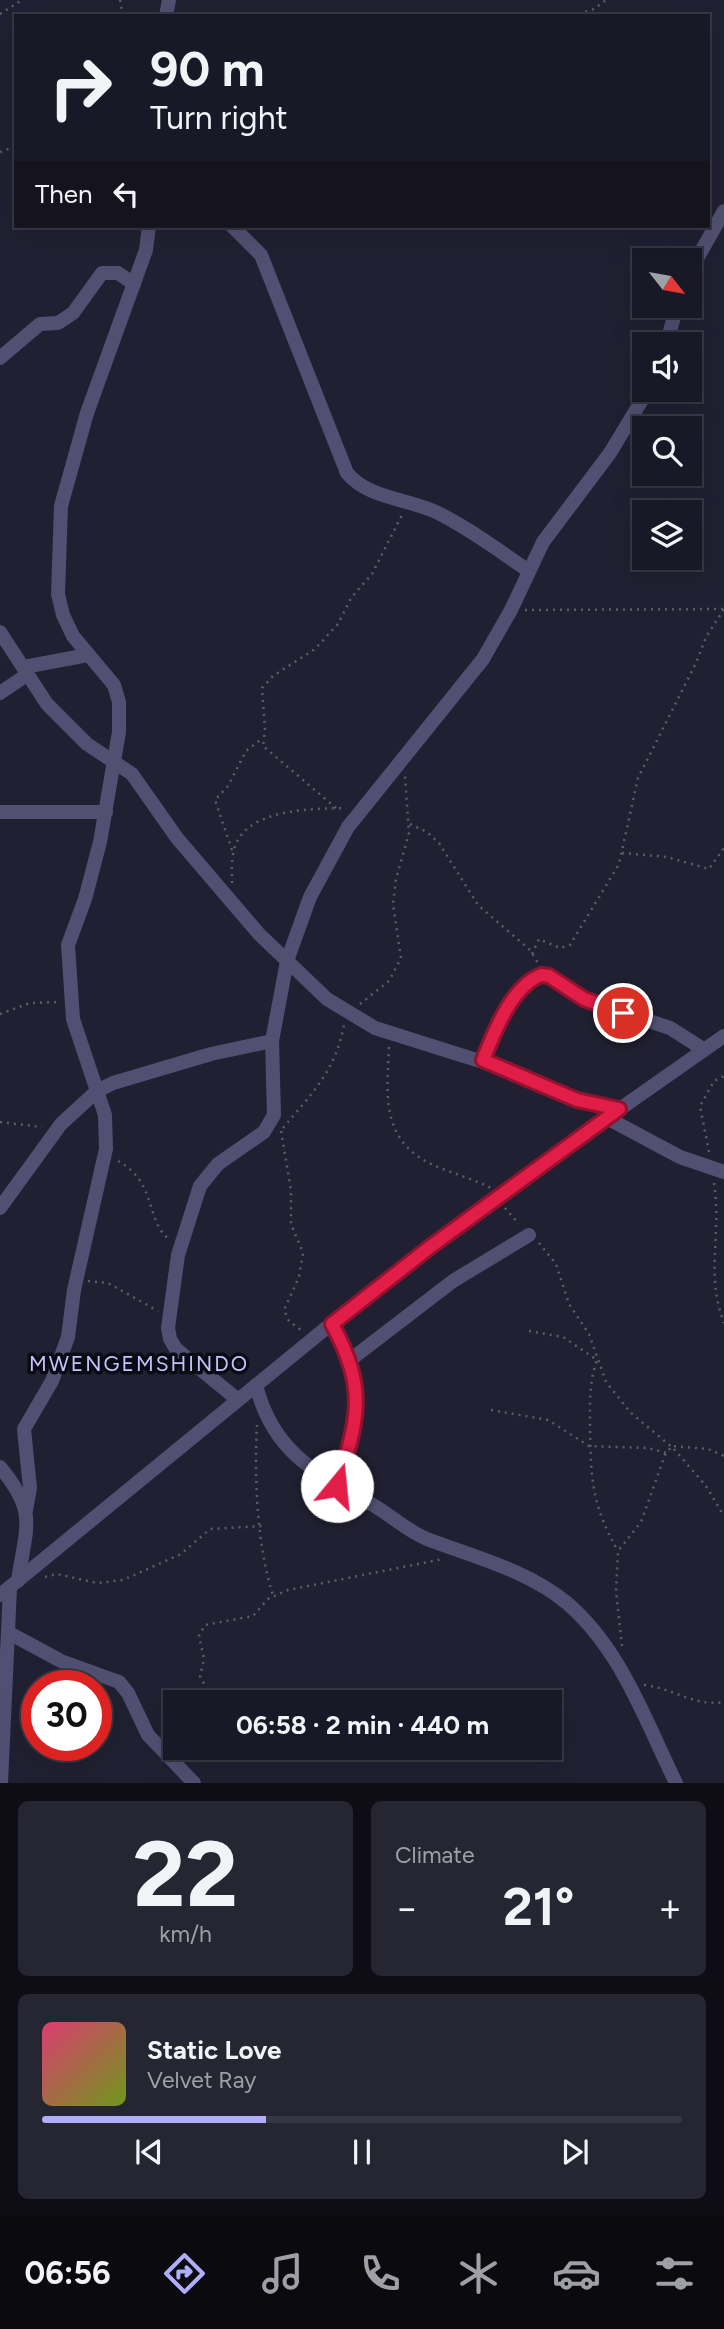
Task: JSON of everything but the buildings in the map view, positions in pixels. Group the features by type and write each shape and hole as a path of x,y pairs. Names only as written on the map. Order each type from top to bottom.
{"street":[{"path":"702,250 724,211"},
{"path":"1,1783 9,1633 6,1589 30,1488 24,1429 52,1381 63,1353 74,1290 105,1155 105,1115 77,1037 68,945 88,890 106,812 120,733 119,702 114,685 73,636 58,594 61,506 87,413 146,250 149,228"},
{"path":"234,228 261,255 347,473 366,490 410,500 448,519 529,571"},
{"path":"0,358 40,324 58,323 73,313 102,273 118,273 134,284"},
{"path":"238,1399 176,1349 170,1339 170,1317 181,1245 204,1178 218,1164 253,1142 264,1132 274,1115 272,1041 287,961 310,897 348,827 471,676 512,610 548,535 617,443 641,402"},
{"path":"0,632 27,670 38,692 62,720 87,744 132,774 177,838 240,911 287,961 346,1014 390,1033 483,1060 613,1114 644,1140 718,1171"},
{"path":"0,693 27,670 88,655"},
{"path":"0,812 106,812"},
{"path":"483,1060 494,1033 521,991 533,978 549,976 584,999 656,1021 703,1049"},
{"path":"6,1589 315,1337 498,1197 724,1036"},
{"path":"0,1208 55,1132 97,1091 113,1083 211,1054 272,1041"},
{"path":"350,1360 453,1281 529,1235"},
{"path":"332,1324 350,1360 356,1387 357,1411 337,1486"},
{"path":"256,1385 261,1406 275,1434 291,1452 337,1486 413,1533 509,1569 565,1602 609,1646 676,1783"},
{"path":"0,1467 19,1489 26,1510"},
{"path":"9,1633 61,1661 118,1682 128,1693 148,1735 194,1783"}],"path":[{"path":"0,14 22,0"},
{"path":"578,14 594,9 606,0"},
{"path":"336,808 311,784 265,750 265,724 260,699 266,681 315,649 338,624 351,598 372,574 410,500"},
{"path":"512,610 649,612 724,609"},
{"path":"532,954 539,939 560,948 570,945 615,873 638,778 696,663 706,637 724,609"},
{"path":"240,911 232,883 233,853 215,800 228,786 246,751 263,738"},
{"path":"281,1131 327,1075 338,1051 346,1014 388,981 401,958 394,891 410,824 404,767 407,752"},
{"path":"233,853 240,838 267,816 363,807"},
{"path":"410,824 427,832 439,843 478,905 532,954 549,976"},
{"path":"621,853 667,857 709,869 724,848"},
{"path":"0,1014 43,1001 72,1006"},
{"path":"390,1033 385,1086 395,1132 415,1155 498,1197 529,1235 548,1251 556,1264 569,1304 592,1342 606,1382 621,1402 672,1446 706,1486 724,1516"},
{"path":"724,1076 715,1081 700,1106 718,1171 718,1226 713,1280 715,1299 724,1323"},
{"path":"274,1115 281,1131 291,1190 291,1224 303,1253 299,1277 284,1311 289,1321 315,1337"},
{"path":"0,1122 33,1125 55,1132"},
{"path":"105,1155 124,1164 139,1178 162,1231 181,1245"},
{"path":"74,1290 86,1282 108,1283 170,1317"},
{"path":"529,1331 563,1337 597,1360"},
{"path":"597,1360 590,1390 589,1446 593,1488 605,1528 618,1551 617,1591 622,1646 619,1667"},
{"path":"261,1406 256,1466 264,1565 273,1595"},
{"path":"491,1410 548,1420 589,1446 648,1448 666,1453"},
{"path":"618,1551 641,1522 666,1453 672,1446"},
{"path":"672,1446 708,1449 724,1456"},
{"path":"43,1578 57,1574 97,1583 123,1580 181,1555 209,1529 262,1526"},
{"path":"207,1690 200,1676 204,1659 200,1629 212,1622 253,1616 273,1595 466,1553"},
{"path":"627,1683 670,1689 695,1703 724,1703"}],"district":[{"name":"MWENGEMSHINDO","path":"139,1363"}],"route":[{"path":"337,1486 357,1411 353,1367 332,1324 375,1288 619,1109 577,1100 483,1060 507,1011 533,978 541,975 549,976 584,999 623,1013"}]}
